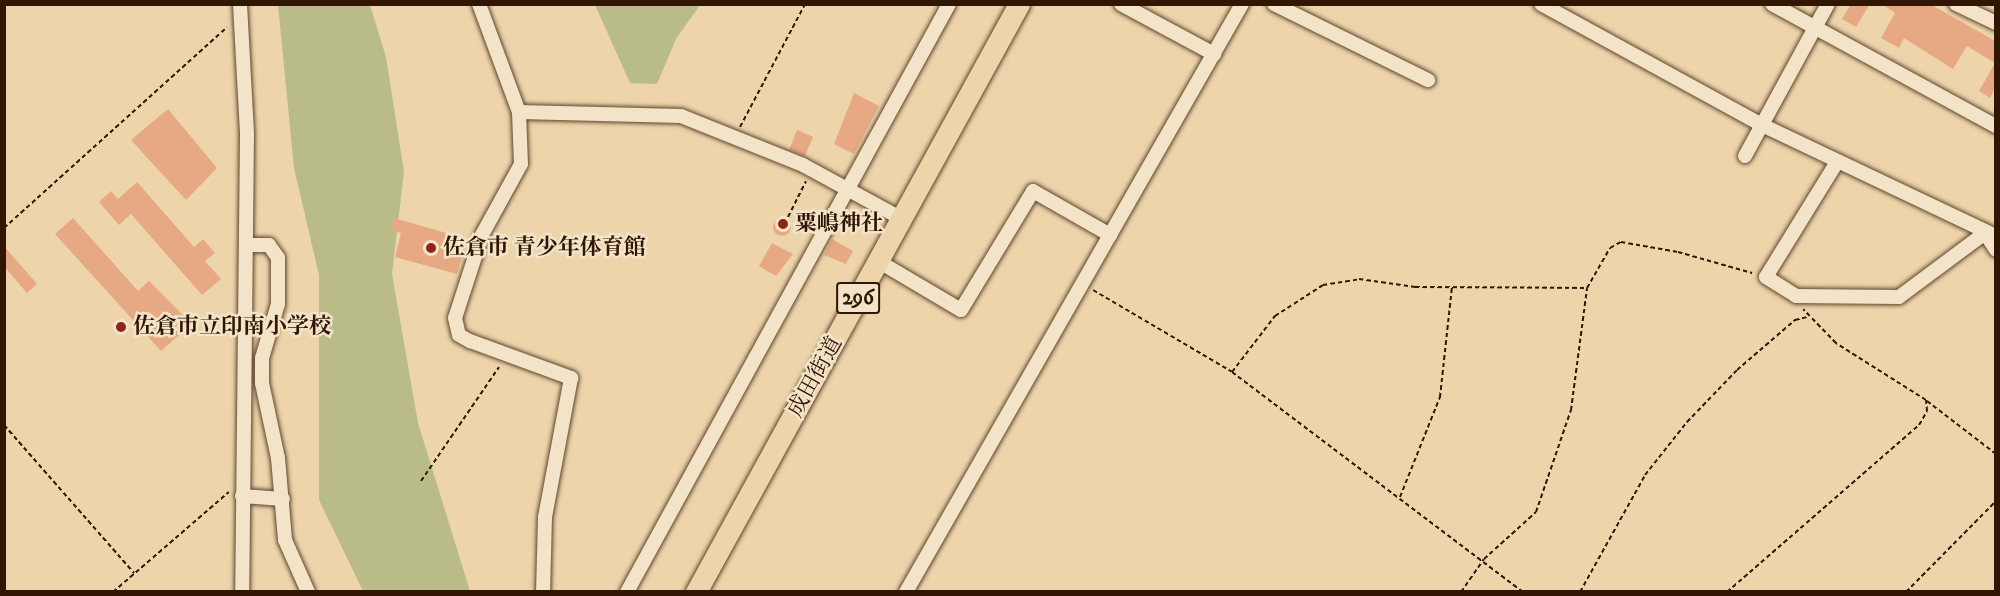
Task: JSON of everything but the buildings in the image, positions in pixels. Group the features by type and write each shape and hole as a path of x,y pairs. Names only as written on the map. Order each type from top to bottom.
{"highway":[{"name":"成田街道","path":"696,591 903,219 1019,4"}],"street":[{"path":"479,4 519,112 521,164 482,235 455,318 459,335 571,378 546,508 543,591"},
{"path":"627,591 949,4"},
{"path":"1121,4 1214,54"},
{"path":"906,591 1242,4"},
{"path":"1274,4 1428,80"},
{"path":"1541,4 1762,125 1990,235 1995,249"},
{"path":"1565,18 1572,4"},
{"path":"1772,4 1995,126"},
{"path":"1745,156 1828,4"},
{"path":"1956,4 1995,23"},
{"path":"241,9 246,245 242,591"},
{"path":"519,112 656,112 736,135 811,170 903,219"},
{"path":"1837,162 1767,277 1796,296 1899,297 1990,235"},
{"path":"878,261 961,310 1033,191 1110,235"},
{"path":"246,245 269,245 278,258 278,304 262,358 262,383 284,499 285,540 308,591"},
{"path":"242,491 284,499"}],"path":[{"path":"736,135 805,4"},
{"path":"4,228 241,9"},
{"path":"788,217 811,170"},
{"path":"1461,591 1484,559 1536,512 1571,410 1587,288 1610,248 1621,242 1767,277"},
{"path":"1232,372 1275,316 1323,285 1359,279 1416,287 1452,285 1587,288"},
{"path":"1082,284 1232,372 1484,559 1523,591"},
{"path":"1400,496 1440,397 1452,285"},
{"path":"1796,296 1807,317 1836,343 1926,401 1995,454"},
{"path":"1580,591 1645,474 1687,422 1737,370 1796,320 1807,317"},
{"path":"421,481 506,354"},
{"path":"1727,591 1919,425 1926,401"},
{"path":"4,424 134,573"},
{"path":"113,591 222,495 242,491"},
{"path":"1906,591 1995,501"}],"green space":[{"path":"595,4 700,5 676,39 657,84 630,83"},
{"path":"278,5 370,5 386,57 404,172 392,274 418,423 470,591 363,591 319,500 319,275 294,168"}],"place":[{"name":"粟嶋神社","path":"783,224"},
{"name":"佐倉市 青少年体育館","path":"431,248"},
{"name":"佐倉市立印南小学校","path":"121,327"}]}
